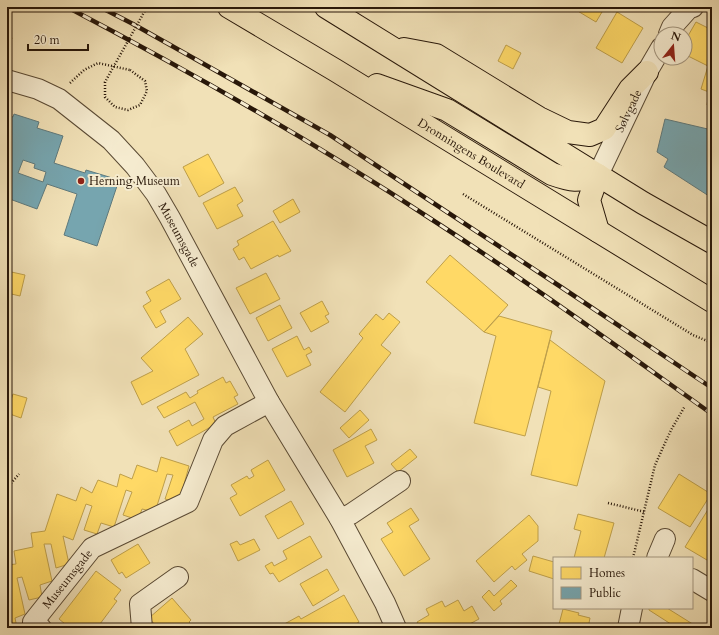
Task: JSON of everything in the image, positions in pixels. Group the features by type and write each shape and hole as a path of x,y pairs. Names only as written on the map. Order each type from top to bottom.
{"main road":[{"name":"Dronningens Boulevard","path":"229,7 335,70 712,301"},
{"path":"326,7 598,175 712,242"},
{"path":"391,47 436,55 539,118 568,132 590,135 604,129 630,89 648,72"},
{"path":"335,70 447,110 552,174 571,180 583,180 598,175"},
{"path":"598,175 589,200 598,231"}],"street":[{"path":"673,26 690,7"},
{"name":"Sølvgade","path":"598,175 653,63"},
{"name":"Museumsgade","path":"7,80 38,89 58,99 112,140 135,166 156,194 269,402 340,520 385,603 392,627"},
{"name":"Museumsgade","path":"41,628 33,622 92,548 188,502 214,440 225,426 269,402"},
{"path":"340,520 400,481"},
{"path":"657,557 664,539"},
{"path":"142,628 140,604 178,577"},
{"path":"693,580 712,591"},
{"path":"628,628 632,609"}],"path":[{"path":"58,99 71,81 84,70 98,63 130,70 145,81 147,91 140,105 128,110 114,107 105,97 105,82 147,7"},
{"path":"463,194 693,335 712,343"},
{"path":"633,557 655,466 671,430 685,406"},
{"path":"7,488 19,474"},
{"path":"608,503 645,512"}],"building: Homes":[{"path":"571,7 605,7 596,22"},
{"path":"617,12 643,28 622,63 596,48"},
{"path":"7,19 12,39 7,41"},
{"path":"696,22 712,30 712,106 707,105 709,92 701,89 708,66 693,58 693,27"},
{"path":"506,45 521,53 513,69 498,61"},
{"path":"208,154 224,183 199,197 183,167"},
{"path":"235,187 243,201 237,205 243,216 217,229 203,203"},
{"path":"293,199 300,212 280,223 273,211"},
{"path":"273,221 291,251 279,257 278,255 251,269 244,257 239,260 233,249 239,245 237,241"},
{"path":"450,255 508,305 484,332 426,282"},
{"path":"7,271 25,275 20,296 7,293"},
{"path":"266,273 280,299 250,314 236,288"},
{"path":"169,279 181,299 160,311 166,322 156,328 143,306 151,301 146,292"},
{"path":"322,301 329,314 325,316 329,322 311,332 300,313"},
{"path":"280,305 292,328 268,341 256,318"},
{"path":"389,313 400,322 381,345 391,353 345,412 320,392 363,338 359,334 376,314 383,320"},
{"path":"499,316 552,331 525,436 474,423 496,336 484,332"},
{"path":"188,317 203,334 185,349 199,375 142,405 131,382 153,371 141,358"},
{"path":"297,336 304,350 309,347 312,352 306,355 311,365 287,377 272,349"},
{"path":"550,340 605,381 577,486 531,475 551,391 538,387"},
{"path":"223,377 226,383 230,381 238,395 234,397 238,404 213,417 216,424 177,446 169,431 189,420 192,426 204,419 195,402 164,418 157,407 186,392 190,398 198,393 197,391"},
{"path":"13,394 27,398 21,418 7,413"},
{"path":"360,410 369,420 349,438 340,428"},
{"path":"371,429 377,440 365,446 374,463 347,477 333,450"},
{"path":"410,449 417,457 398,472 391,464"},
{"path":"161,457 189,466 179,503 165,499 173,475 167,474 155,512 142,509 138,520 123,515 132,492 126,490 114,527 101,523 97,534 84,530 92,506 86,504 73,540 63,536 69,564 56,568 51,544 44,544 52,581 40,585 42,597 29,600 22,577 17,578 25,614 15,618 17,628 7,628 7,565 16,564 14,551 33,547 31,533 45,531 57,494 76,501 81,487 92,493 98,480 117,487 120,474 132,479 137,465 157,472"},
{"path":"268,460 285,490 240,516 230,498 237,494 231,485 247,476 249,479 254,476 251,470"},
{"path":"679,474 711,494 690,527 658,508"},
{"path":"291,501 304,524 278,539 265,516"},
{"path":"712,503 712,563 685,547"},
{"path":"411,508 419,520 409,526 430,559 404,576 381,539 393,532 387,523"},
{"path":"578,514 614,523 604,557 574,557 581,531 574,529"},
{"path":"529,515 538,526 538,541 522,554 527,560 515,570 512,566 494,582 476,561"},
{"path":"310,536 322,557 279,582 273,573 270,574 265,566 272,562 274,566 287,559 283,551"},
{"path":"254,539 260,550 238,561 230,544 237,541 240,545"},
{"path":"138,544 150,563 126,578 122,572 119,574 111,560"},
{"path":"533,556 553,562 553,579 529,571"},
{"path":"327,569 339,590 313,606 300,584"},
{"path":"96,571 121,590 114,599 117,601 97,628 70,628 59,619"},
{"path":"511,580 517,586 500,601 502,604 494,611 482,597 489,590 494,596"},
{"path":"344,595 359,622 349,628 304,628 303,626 300,628 277,628 299,616 301,619"},
{"path":"172,598 191,620 189,622 195,628 158,628 149,618"},
{"path":"458,600 464,611 472,606 479,619 462,628 421,628 417,622 429,615 426,609 442,601 445,607"},
{"path":"563,609 579,613 578,615 590,618 588,628 558,628"},
{"path":"669,609 699,628 677,628 649,610"}],"building: Public":[{"name":"Herning Museum","path":"14,114 39,122 37,128 63,136 54,163 85,173 86,170 119,180 97,246 64,235 77,194 47,184 37,209 7,198 7,115 13,117","holes":["23,160 35,164 34,168 46,172 43,182 18,173"]},
{"path":"665,119 712,130 712,198 664,167 668,159 657,152"}],"railway":[{"path":"67,7 252,108 387,190 467,242 712,414"},
{"path":"100,7 330,135 712,388"}],"place":[{"name":"Herning Museum","path":"81,181"}]}
